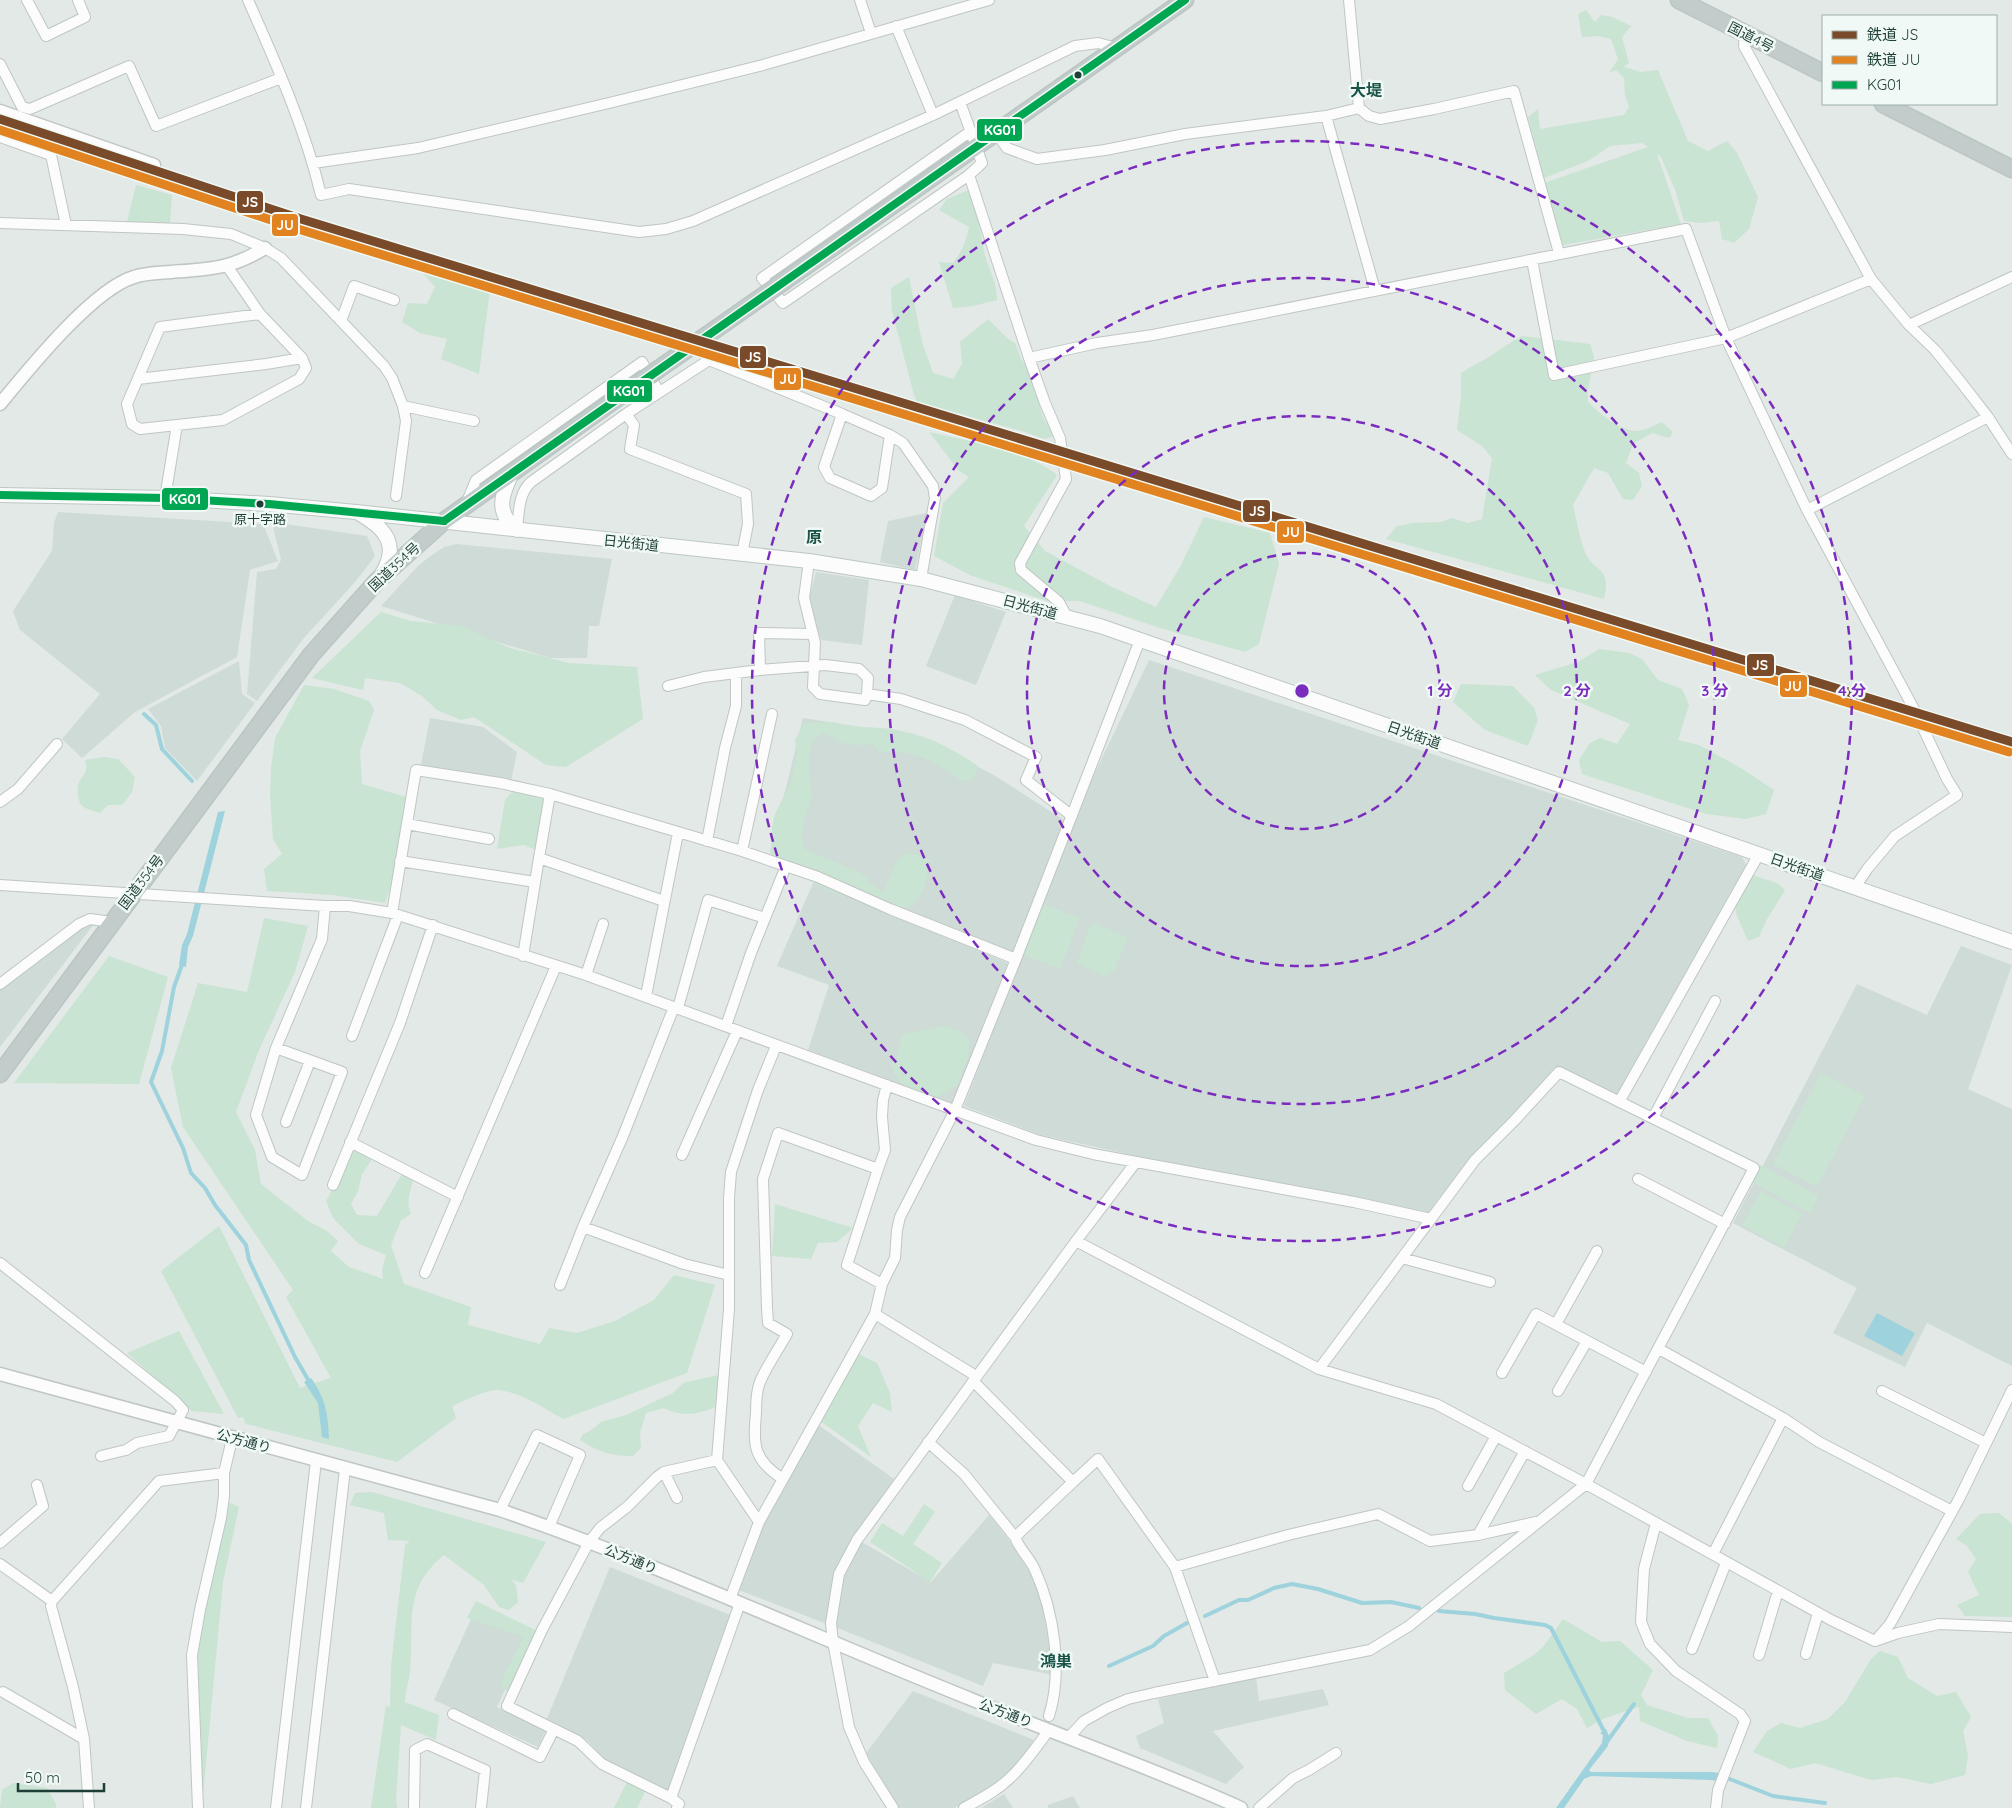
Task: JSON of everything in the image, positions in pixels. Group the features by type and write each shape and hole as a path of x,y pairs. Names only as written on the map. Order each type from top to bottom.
{"highway":[{"name":"国道354号","path":"0,1074 310,655 377,582 444,521 786,280 974,139 996,133 1185,0"},
{"name":"国道4号","path":"1679,0 1822,72"},
{"path":"1885,105 2012,169"}],"main road":[{"path":"513,471 505,487 502,506 505,517 517,530"},
{"name":"日光街道","path":"0,495 165,498 269,504 810,561 921,579 1067,617 1140,640 2012,942"},
{"path":"356,512 380,526 389,542 390,555 388,564 377,582"}],"street":[{"path":"28,0 46,36 86,17 78,0"},
{"path":"248,0 281,78 313,163 321,195 349,190 639,232 666,229 693,221 933,116 1075,46 1098,42 1117,48"},
{"path":"860,0 871,33"},
{"path":"313,163 375,155 447,141 763,65 988,0"},
{"path":"1348,0 1359,108 1369,116 1380,119 1434,110 1514,91 1559,253"},
{"path":"896,26 933,116"},
{"path":"1745,34 1744,46 1871,279 1909,325 1934,350 1988,417 2012,454"},
{"path":"0,64 22,107 30,110 129,66 156,126 281,78"},
{"path":"960,102 974,139 982,163 969,175 783,304 762,278 974,139"},
{"path":"996,133 1007,148 1036,159 1105,150 1185,134 1326,116 1359,108"},
{"path":"0,111 154,165"},
{"path":"1326,116 1375,290"},
{"path":"0,137 51,155 66,225"},
{"path":"969,175 1029,358 1060,438 1066,479 1020,563 1021,570 1059,602 1067,617"},
{"path":"0,223 183,229 223,233 244,238 281,258 384,366 392,378 403,406 406,421 396,496"},
{"path":"1029,358 1097,343 1153,335 1686,229 1726,338 1807,510 1914,708 1947,779 1957,795 1895,836 1855,887"},
{"path":"0,404 65,330 92,303 112,287 134,277 227,266 246,260 265,248"},
{"path":"1532,260 1554,375 1726,338 1871,279"},
{"path":"227,266 260,314 302,358 306,368 300,379 223,420 140,429 132,424 127,404 160,327 260,314"},
{"path":"1909,325 2012,277"},
{"path":"341,321 354,286 394,300"},
{"path":"138,379 302,358"},
{"path":"517,530 521,498 526,486 626,414 709,360 842,414 890,435 903,443 933,486 935,498 921,579"},
{"path":"466,505 476,480 642,362 659,392"},
{"path":"403,406 474,421"},
{"path":"626,414 634,425 630,449 746,494 748,524 742,554"},
{"path":"842,414 824,467 830,478 872,496 882,488 890,435"},
{"path":"1807,510 1988,417"},
{"path":"165,498 177,425"},
{"path":"668,686 704,677 760,670 814,666 825,665 859,669 868,678 865,700 820,694 813,687 814,666 815,643 804,598 810,561"},
{"path":"760,670 759,633 812,634"},
{"path":"717,1460 664,1472 657,1476 627,1506 600,1528 590,1542 542,1630 507,1706 578,1741 602,1764 678,1805 758,1522 875,1314 882,1284 895,1258 900,1217 955,1110 1140,640"},
{"path":"708,841 736,706 736,674"},
{"path":"867,694 901,699 965,720 1036,757 1026,780 1072,816"},
{"path":"742,851 772,714"},
{"path":"0,802 18,789 57,744"},
{"path":"352,1036 395,914 400,861 416,770 500,783 550,794 742,851 786,866 1016,959"},
{"path":"523,956 550,794"},
{"path":"408,824 489,839"},
{"path":"646,996 678,833"},
{"path":"1619,1102 1759,854"},
{"path":"539,858 664,902"},
{"path":"400,861 535,882"},
{"path":"726,1026 751,953 786,866"},
{"path":"0,884 325,906 349,906 395,914 646,996 776,1046 836,1066 1036,1140 1093,1154 1354,1202 1431,1219"},
{"path":"560,1285 676,1008 708,900 765,918"},
{"path":"276,1048 342,1072 302,1175 272,1157 256,1115 276,1048 322,939 325,906"},
{"path":"0,984 79,924 90,920 111,922"},
{"path":"586,975 603,924"},
{"path":"333,1184 400,1023 433,925"},
{"path":"425,1272 556,966"},
{"path":"1653,1118 1715,1001"},
{"path":"682,1155 737,1031"},
{"path":"758,1522 717,1460 729,1310 729,1198 731,1172 758,1090 776,1046"},
{"path":"286,1122 310,1061"},
{"path":"1069,1737 1084,1721 1128,1699 1370,1650 1409,1626 1586,1484 1754,1168 1559,1072 1475,1160 1319,1369"},
{"path":"882,1284 847,1264 885,1150 882,1117 883,1100 887,1085"},
{"path":"783,1479 770,1471 760,1460 755,1448 754,1437 757,1392 760,1382 787,1334 768,1323 767,1308 764,1179 778,1133 878,1169"},
{"path":"350,1142 458,1197"},
{"path":"893,1808 864,1762 849,1727 833,1642 832,1623 839,1574 857,1540 1136,1162"},
{"path":"1638,1179 1725,1224"},
{"path":"583,1227 684,1264 729,1275"},
{"path":"1076,1241 1319,1369 1436,1404 1586,1484 1818,1613 1876,1641 1898,1633 1939,1624 2012,1626"},
{"path":"1556,1324 1597,1251"},
{"path":"1402,1258 1490,1282"},
{"path":"0,1263 183,1410 178,1422 168,1436 137,1443 126,1450 101,1456"},
{"path":"875,1314 975,1379 1072,1482"},
{"path":"1502,1373 1536,1314 1646,1372"},
{"path":"1558,1391 1587,1341"},
{"path":"1659,1349 1783,1418 1819,1442 1952,1511"},
{"name":"公方通り","path":"0,1374 178,1422 232,1439 500,1510 549,1527 735,1601 974,1701 1198,1788 1241,1808"},
{"path":"1876,1641 1890,1624 1952,1511 2012,1390"},
{"path":"1882,1391 1986,1443"},
{"path":"1713,1554 1783,1418"},
{"path":"500,1510 537,1435 580,1455 549,1527"},
{"path":"1468,1486 1496,1436"},
{"path":"198,1808 192,1655 221,1518 224,1496 224,1473 232,1439"},
{"path":"928,1442 964,1474 1015,1537 1034,1568 1042,1587 1049,1614 1057,1670 1055,1698 1049,1716"},
{"path":"1478,1535 1525,1451"},
{"path":"1015,1537 1098,1459 1175,1567 1215,1681"},
{"path":"276,1808 316,1461"},
{"path":"306,1808 345,1469"},
{"path":"664,1472 677,1498"},
{"path":"89,1808 84,1739 73,1687 51,1606 52,1601 159,1481 224,1473"},
{"path":"0,1543 43,1506 37,1485"},
{"path":"1175,1567 1288,1535 1378,1514 1430,1541 1478,1535 1539,1521"},
{"path":"1656,1523 1644,1569 1640,1622 1650,1644 1676,1671 1740,1714 1745,1721 1738,1742 1724,1772 1718,1790 1716,1808"},
{"path":"1692,1649 1726,1563"},
{"path":"0,1564 52,1601"},
{"path":"1759,1655 1778,1591"},
{"path":"1806,1654 1818,1613"},
{"path":"3,1692 84,1739"},
{"path":"453,1714 540,1757 554,1729"},
{"path":"964,1808 992,1792 1009,1779 1049,1730"},
{"path":"414,1808 415,1750 426,1744 485,1770 481,1808"},
{"path":"1260,1808 1293,1778 1336,1753"}],"shaded area":[{"path":"58,512 263,524 278,561 250,570 237,657 135,712 82,758 62,739 100,694 20,630 13,611 52,551 54,523"},
{"path":"927,513 915,570 880,562 888,521"},
{"path":"272,522 367,536 375,556 356,581 303,639 257,701 247,694 257,572 276,569 281,560"},
{"path":"456,544 612,559 599,626 589,626 587,658 550,658 381,606 419,565 444,547"},
{"path":"816,572 869,580 862,645 821,640 809,600"},
{"path":"955,595 1006,612 976,685 926,666"},
{"path":"1149,660 1742,857 1746,865 1615,1097 1558,1069 1518,1114 1468,1160 1428,1213 1164,1162 1041,1135 964,1106 1082,800"},
{"path":"239,661 242,694 255,703 197,781 165,748 161,726 148,709"},
{"path":"430,718 483,727 517,752 511,781 421,765"},
{"path":"803,718 923,737 997,777 1064,820 1013,954 770,853"},
{"path":"814,881 1008,963 952,1103 808,1050 829,985 777,966"},
{"path":"94,924 0,1047 0,986 81,926"},
{"path":"1961,946 2012,965 1968,1089 2012,1109 2012,1366 1927,1323 1905,1367 1833,1333 1857,1288 1733,1223 1857,984 1927,1015"},
{"path":"817,1424 894,1479 854,1536 827,1624 736,1589 761,1524"},
{"path":"989,1515 1030,1572 1041,1600 1053,1675 993,1663 983,1686 835,1627 842,1575 860,1541 931,1582"},
{"path":"610,1567 733,1616 669,1793 606,1761 587,1740 546,1721"},
{"path":"476,1608 531,1633 497,1707 546,1730 538,1747 434,1700"},
{"path":"1256,1677 1259,1701 1323,1689 1329,1705 1213,1731 1244,1767 1226,1784 1140,1748 1136,1736 1164,1723 1158,1699"},
{"path":"913,1691 1034,1740 1019,1763 985,1792 954,1808 899,1808 866,1753"},
{"path":"1004,1794 1013,1808 981,1808"},
{"path":"1073,1796 1080,1808 1048,1808 1048,1805"}],"green space":[{"path":"1586,10 1595,22 1601,15 1612,17 1631,26 1622,37 1629,63 1624,67 1641,72 1658,70 1688,141 1708,151 1727,141 1737,153 1758,197 1749,229 1734,243 1722,239 1719,221 1700,223 1684,221 1676,192 1661,157 1657,154 1681,224 1563,245 1544,183 1648,147 1642,143 1610,146 1588,161 1544,178 1528,117 1538,109 1540,129 1624,115 1629,107 1625,95 1624,78 1616,70 1609,73 1618,59 1611,39 1598,36 1582,37 1578,14"},
{"path":"136,185 172,195 170,224 127,222"},
{"path":"969,190 986,258 996,286 997,300 973,306 953,308 939,262 953,263 963,246 969,227 939,210 947,199"},
{"path":"422,272 490,289 479,374 441,359 447,339 420,333 402,322 408,303 427,304 435,287"},
{"path":"909,277 922,342 933,373 953,379 962,364 960,342 988,319 1008,339 1015,343 1033,382 1043,418 1055,436 1044,439 1022,431 917,402 892,311 891,288"},
{"path":"1522,336 1590,344 1594,357 1588,390 1588,402 1604,416 1623,428 1639,431 1662,422 1673,432 1669,438 1652,433 1633,444 1626,463 1639,473 1642,486 1633,500 1623,499 1608,473 1594,468 1573,505 1585,552 1606,580 1604,599 1386,539 1397,526 1413,523 1441,522 1452,518 1468,523 1482,519 1492,458 1482,446 1457,430 1461,396 1461,373"},
{"path":"929,432 1013,453 1044,466 1057,475 1024,526 1045,551 1112,587 1156,607 1180,567 1204,517 1270,533 1279,563 1259,644 1245,652 1160,628 1080,601 1047,601 972,576 934,556 943,503 969,477 959,471"},
{"path":"381,612 411,621 462,626 510,648 569,663 637,667 643,719 566,767 546,765 474,717 461,720 437,710 422,696 400,683 365,678 363,690 312,678"},
{"path":"1599,649 1629,653 1642,659 1658,680 1682,689 1689,705 1678,740 1699,745 1741,768 1774,790 1766,814 1746,819 1706,814 1582,774 1579,760 1590,743 1600,738 1617,744 1630,724 1551,690 1535,675 1578,662"},
{"path":"1461,684 1513,686 1534,708 1538,720 1528,746 1485,730 1453,702"},
{"path":"304,685 334,689 369,701 374,710 360,751 362,784 406,797 393,880 385,903 333,895 267,891 264,869 282,854 273,839 270,796 275,738"},
{"path":"833,722 915,734 947,747 978,766 976,775 971,780 960,780 933,762 912,754 901,752 880,753 873,744 848,744 823,733 816,738 810,749 809,769 813,793 803,828 804,849 859,872 867,877 867,881 883,892 895,864 905,853 919,855 929,860 925,886 920,897 911,907 877,908 853,898 831,892 806,878 782,859 770,853 775,814 790,784 797,755 795,740 804,723"},
{"path":"104,757 118,759 135,777 132,792 122,805 108,805 100,813 87,809 81,804 78,798 78,789 79,782 86,771 85,760"},
{"path":"512,792 545,798 536,850 524,845 497,849 505,800"},
{"path":"1752,875 1777,883 1785,890 1766,921 1759,937 1748,941 1737,916 1735,906"},
{"path":"1043,904 1080,918 1060,969 1024,955"},
{"path":"264,918 308,926 295,972 259,1050 236,1112 255,1150 261,1184 308,1221 327,1231 338,1241 331,1251 349,1267 383,1279 382,1270 386,1255 359,1244 333,1218 326,1201 355,1148 372,1159 362,1174 358,1191 351,1204 357,1215 377,1216 406,1167 413,1179 408,1201 411,1214 401,1220 391,1245 404,1284 471,1307 468,1325 540,1344 549,1328 577,1333 615,1321 654,1300 674,1275 715,1285 687,1373 563,1419 516,1394 499,1390 482,1393 452,1406 456,1418 397,1462 246,1424 243,1417 238,1418 161,1271 219,1226 300,1388 331,1378 286,1297 293,1290 183,1127 171,1068 198,983 247,992"},
{"path":"1095,923 1128,938 1114,971 1103,976 1077,963 1089,928"},
{"path":"109,956 168,977 139,1084 14,1083"},
{"path":"944,1026 962,1032 970,1041 968,1059 957,1086 937,1097 916,1091 900,1083 890,1064 897,1057 902,1034"},
{"path":"1821,1073 1865,1096 1817,1187 1773,1164"},
{"path":"1760,1165 1819,1196 1810,1213 1752,1182"},
{"path":"1761,1191 1802,1214 1784,1248 1742,1225"},
{"path":"775,1204 853,1228 837,1242 818,1243 811,1259 772,1256"},
{"path":"179,1331 224,1414 192,1411 127,1353"},
{"path":"857,1353 877,1363 890,1393 892,1412 873,1403 858,1426 871,1457 820,1421"},
{"path":"718,1375 715,1407 689,1414 677,1413 664,1408 646,1413 640,1433 641,1448 633,1456 605,1452 593,1448 580,1440 583,1434 601,1422 626,1415 673,1393 683,1383"},
{"path":"372,1492 546,1542 523,1583 511,1579 516,1585 518,1602 509,1610 499,1607 484,1585 444,1555 430,1568 421,1581 413,1609 410,1672 405,1702 439,1715 436,1740 401,1725 397,1808 371,1808 386,1705 390,1708 391,1666 405,1545 410,1541 388,1540 384,1513 350,1505 355,1493"},
{"path":"228,1502 239,1507 223,1582 203,1795 195,1657"},
{"path":"924,1504 935,1512 913,1544 942,1563 930,1582 870,1542 882,1523 903,1536"},
{"path":"1999,1513 2012,1524 2012,1617 1965,1616 1957,1605 1979,1595 1968,1572 1976,1559 1967,1546 1956,1539 1980,1514"},
{"path":"476,1601 537,1631 508,1693 500,1684 523,1637 467,1618"},
{"path":"1563,1619 1602,1642 1620,1641 1653,1670 1641,1695 1647,1705 1688,1718 1708,1718 1718,1736 1717,1748 1687,1741 1640,1721 1639,1707 1605,1718 1587,1728 1577,1709 1562,1699 1536,1714 1505,1690 1504,1673 1534,1655 1543,1647"},
{"path":"1880,1651 1898,1657 1908,1678 1937,1696 1956,1692 1971,1717 1963,1731 1968,1756 1965,1775 1931,1784 1897,1777 1871,1780 1815,1763 1791,1769 1753,1752 1767,1731 1781,1723 1800,1728 1828,1719 1845,1702 1871,1659"},
{"path":"627,1782 646,1790 637,1808 614,1808"},
{"path":"13,1783 47,1788 56,1804 56,1808 0,1808 2,1790"}],"water":[{"path":"225,811 193,936 188,947 186,967 179,965 182,945 187,934 218,812"},
{"path":"1877,1313 1915,1333 1902,1356 1864,1336"},
{"path":"311,1378 320,1393 325,1407 329,1439 322,1437 318,1403 304,1382"},
{"path":"1606,1729 1609,1736 1608,1746 1589,1770 1591,1772 1711,1772 1728,1774 1727,1782 1591,1776 1584,1779 1564,1808 1556,1808 1602,1743 1603,1735 1600,1733"}],"waterway":[{"path":"144,714 156,725 162,749 192,781"},
{"path":"183,962 174,987 162,1051 151,1082 183,1148 191,1173 205,1188 215,1205 246,1245 249,1260 295,1357 310,1383"},
{"path":"1205,1616 1239,1600 1248,1600 1274,1588 1292,1584 1318,1589 1362,1603 1391,1602 1419,1608"},
{"path":"1439,1611 1475,1614 1545,1625 1551,1628 1605,1733"},
{"path":"1109,1666 1153,1646 1164,1636 1187,1623"},
{"path":"1606,1743 1634,1704"},
{"path":"1727,1778 1773,1796 1825,1803"}],"rail line":[{"name":"JS","path":"0,119 301,219 2012,742"},
{"name":"JU","path":"0,130 298,229 2009,752"}],"transit line":[{"name":"KG01","path":"444,521 1185,0"},
{"name":"KG01","path":"0,495 165,498 269,504 444,521"}],"place":[{"name":"原十字路","path":"260,504"}],"district":[{"name":"大堤","path":"1366,90"},
{"name":"原","path":"814,537"},
{"name":"鴻巣","path":"1056,1661"}]}
